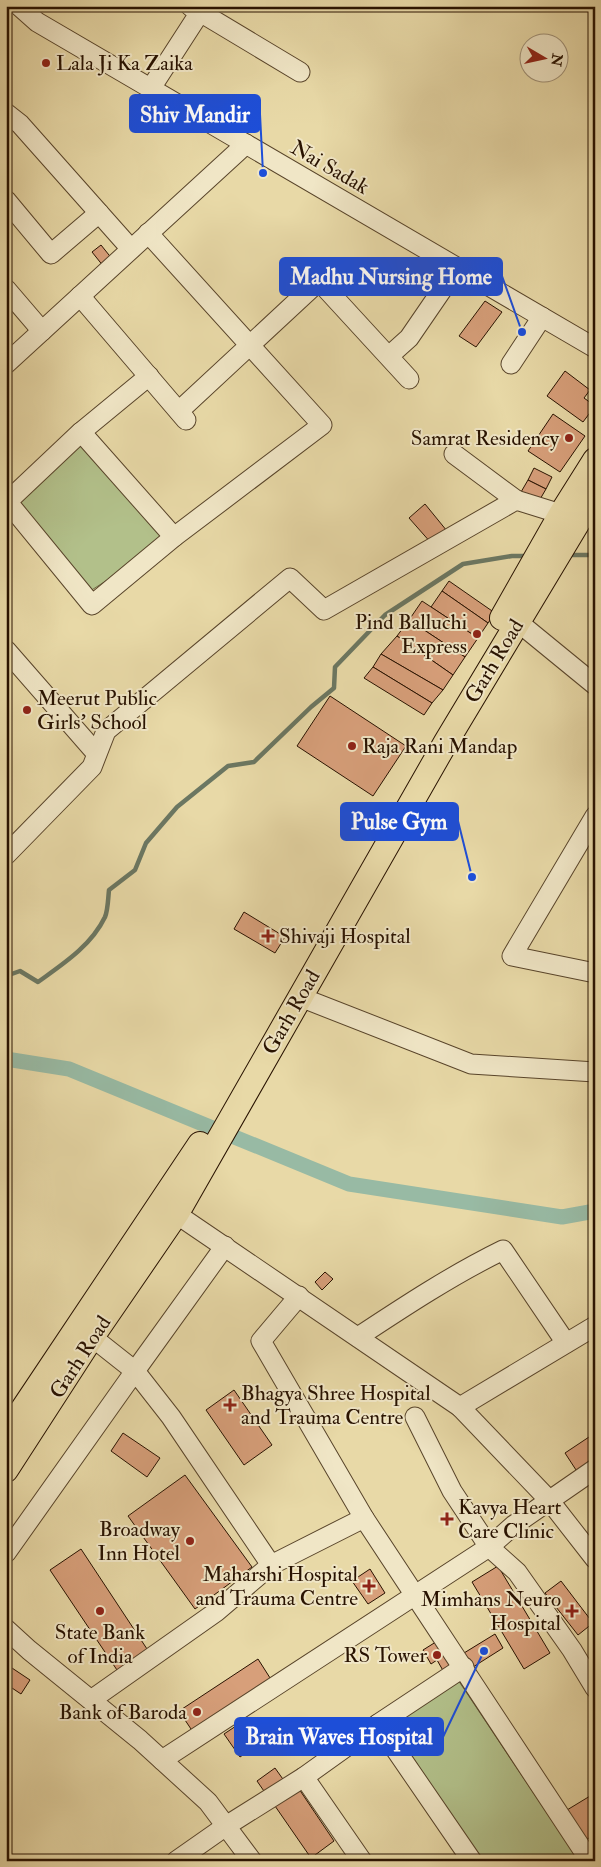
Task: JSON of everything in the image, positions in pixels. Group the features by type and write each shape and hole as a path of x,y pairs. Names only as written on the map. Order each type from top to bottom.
{"main road":[{"name":"Garh Road","path":"11,1433 92,1336 206,1147 567,521 595,460"},
{"name":"Garh Road","path":"567,521 595,494"},
{"name":"Garh Road","path":"234,1099 300,997 348,902"},
{"name":"Garh Road","path":"6,1470 11,1433 168,1208"}],"street":[{"name":"Nai Sadak","path":"19,6 37,22 595,348"},
{"path":"151,88 198,8 300,72"},
{"path":"6,113 20,124 131,249"},
{"path":"6,364 246,144"},
{"path":"6,200 51,254 99,213"},
{"path":"148,233 322,425 174,537 92,605 7,501 81,432 149,376"},
{"path":"390,356 409,338 457,268"},
{"path":"80,296 183,416 250,346 318,280 410,379"},
{"path":"6,289 42,331"},
{"path":"510,364 542,317"},
{"path":"81,432 174,537"},
{"path":"454,454 516,500 567,521"},
{"path":"6,855 92,767 106,731 290,578 324,610 516,500"},
{"path":"511,618 595,685"},
{"path":"6,650 96,753"},
{"path":"595,816 512,956 595,973"},
{"path":"300,997 471,1064 595,1072"},
{"path":"168,1208 460,1407 549,1500 595,1559"},
{"path":"6,1553 225,1246"},
{"path":"358,1337 418,1298 503,1250 566,1343"},
{"path":"299,1296 261,1341 364,1518 590,1861"},
{"path":"460,1407 595,1326"},
{"path":"92,1336 135,1371 171,1417 271,1565"},
{"path":"415,1417 452,1491 489,1547 516,1572 572,1650 595,1688"},
{"path":"162,1760 415,1597 489,1547 514,1525 595,1469"},
{"path":"91,1700 216,1612 271,1565 364,1518"},
{"path":"6,1628 29,1650 162,1760 208,1802 252,1861"},
{"path":"186,1858 226,1826 304,1777 378,1724 464,1668"},
{"path":"378,1724 472,1861"},
{"path":"304,1777 361,1860"}],"green space":[{"path":"81,432 174,537 84,595 8,501"},
{"path":"458,1680 579,1861 482,1861 391,1725"}],"building":[{"path":"101,245 113,260 104,267 92,252"},
{"path":"485,301 502,312 476,347 459,336"},
{"path":"565,371 590,390 584,398 595,406 583,422 547,396"},
{"path":"553,414 585,436 560,472 528,451"},
{"path":"534,468 552,477 546,489 528,480"},
{"path":"528,480 546,489 539,501 521,492"},
{"path":"425,504 447,531 432,544 409,518"},
{"path":"449,581 495,613 488,623 442,591"},
{"path":"442,591 488,623 478,638 431,607"},
{"path":"422,601 478,638 465,657 409,620"},
{"path":"409,620 465,657 453,675 397,636"},
{"path":"397,636 453,675 443,690 381,654"},
{"path":"381,654 443,690 432,703 373,667"},
{"path":"373,667 432,703 424,715 364,678"},
{"name":"Raja Rani Mandap","path":"330,696 406,746 373,796 297,746"},
{"path":"244,912 285,937 275,953 234,929"},
{"path":"325,1272 333,1279 322,1290 315,1282"},
{"path":"234,1390 272,1445 244,1465 206,1410"},
{"path":"123,1433 160,1458 147,1477 111,1451"},
{"path":"589,1437 595,1446 595,1462 578,1473 565,1453"},
{"name":"Broadway Inn Hotel","path":"185,1475 252,1567 195,1609 128,1516"},
{"name":"State Bank of India","path":"81,1549 149,1652 119,1673 50,1570"},
{"path":"498,1566 550,1653 524,1669 472,1582"},
{"path":"370,1569 385,1593 368,1604 352,1581"},
{"path":"561,1581 593,1623 578,1635 545,1593"},
{"path":"495,1634 503,1648 473,1667 464,1653"},
{"name":"RS Tower","path":"439,1640 456,1668 445,1674 437,1660 431,1664 423,1650"},
{"path":"258,1659 272,1681 193,1732 179,1711"},
{"path":"6,1664 30,1680 21,1694 6,1684"},
{"path":"242,1722 257,1745 240,1757 224,1734"},
{"path":"275,1768 285,1782 266,1794 257,1781"},
{"path":"299,1789 334,1841 311,1858 275,1806"},
{"path":"595,1793 595,1835 585,1840 567,1810"}],"waterway":[{"path":"566,555 595,555"},
{"path":"6,976 20,971 38,982 84,946 105,917 109,890 135,870 146,843 177,807 228,766 254,762 311,707 334,688 335,667 385,615 463,564 512,556 528,556"},
{"path":"6,1059 69,1069 349,1184 562,1217 595,1211"}],"place":[{"name":"Lala Ji Ka Zaika","path":"46,63"},
{"name":"Shiv Mandir","path":"263,173"},
{"name":"Madhu Nursing Home","path":"522,332"},
{"name":"Samrat Residency","path":"569,438"},
{"name":"Pind Balluchi Express","path":"477,634"},
{"name":"Meerut Public Girls' School","path":"27,710"},
{"name":"Raja Rani Mandap","path":"352,746"},
{"name":"Pulse Gym","path":"472,877"},
{"name":"Shivaji Hospital","path":"268,936"},
{"name":"Bhagya Shree Hospital and Trauma Centre","path":"230,1405"},
{"name":"Kavya Heart Care Clinic","path":"447,1519"},
{"name":"Broadway Inn Hotel","path":"190,1541"},
{"name":"Maharshi Hospital and Trauma Centre","path":"369,1586"},
{"name":"State Bank of India","path":"100,1611"},
{"name":"Mimhans Neuro Hospital","path":"572,1611"},
{"name":"Brain Waves Hospital","path":"484,1651"},
{"name":"RS Tower","path":"437,1655"},
{"name":"Bank of Baroda","path":"197,1712"}]}
